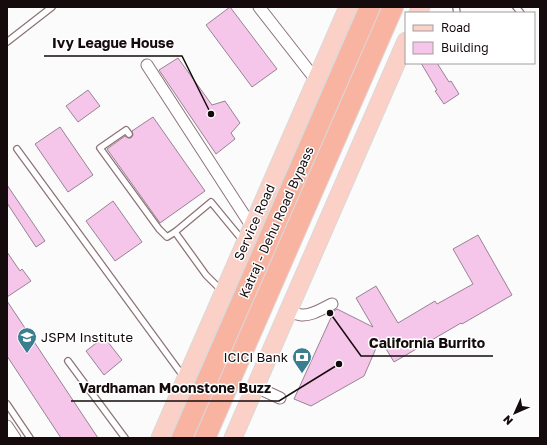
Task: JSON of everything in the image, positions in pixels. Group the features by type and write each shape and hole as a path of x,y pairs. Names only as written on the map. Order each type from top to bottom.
{"highway":[{"name":"Katraj - Dehu Road Bypass","path":"182,438 370,7"},
{"name":"Katraj - Dehu Road Bypass","path":"205,438 393,7"}],"main road":[{"name":"Service Road","path":"160,438 348,7"},
{"path":"234,438 405,43"}],"street":[{"path":"260,7 316,80"},
{"path":"147,64 250,232"},
{"path":"288,312 308,315 332,304"},
{"path":"256,387 280,398"},
{"path":"7,426 15,438"}],"lane":[{"path":"7,42 52,7"},
{"path":"129,134 126,130 100,148 160,230 167,237 210,202 240,236 250,232"},
{"path":"17,149 186,380"},
{"path":"175,232 206,275 224,292"},
{"path":"68,361 125,438"},
{"path":"7,404 30,438"}],"building":[{"path":"230,7 277,69 252,87 206,25"},
{"path":"178,58 212,105 225,101 240,123 231,133 235,139 216,154 159,70"},
{"path":"422,64 438,64 459,94 444,104 435,91 437,90"},
{"path":"88,90 100,106 78,122 66,106"},
{"path":"153,117 205,191 160,223 107,149 125,136 131,138 133,135 132,131"},
{"path":"60,127 93,175 68,192 35,144"},
{"path":"7,185 45,241 36,247 7,203"},
{"path":"113,201 142,242 115,261 86,221"},
{"path":"478,235 512,295 394,362 380,339 364,376 311,406 294,399 334,311 337,309 373,327 356,298 376,286 398,323 435,301 437,304 473,284 453,249"},
{"path":"7,252 20,271 22,269 31,281 7,297"},
{"path":"7,301 98,438 61,438 7,356"},
{"path":"104,337 122,360 104,375 86,351"}],"place":[{"name":"Ivy League House","path":"211,114"},
{"name":"California Burrito","path":"330,313"},
{"name":"JSPM Institute","path":"27,354"},
{"name":"Vardhaman Moonstone Buzz","path":"339,364"},
{"name":"ICICI Bank","path":"302,374"}]}
